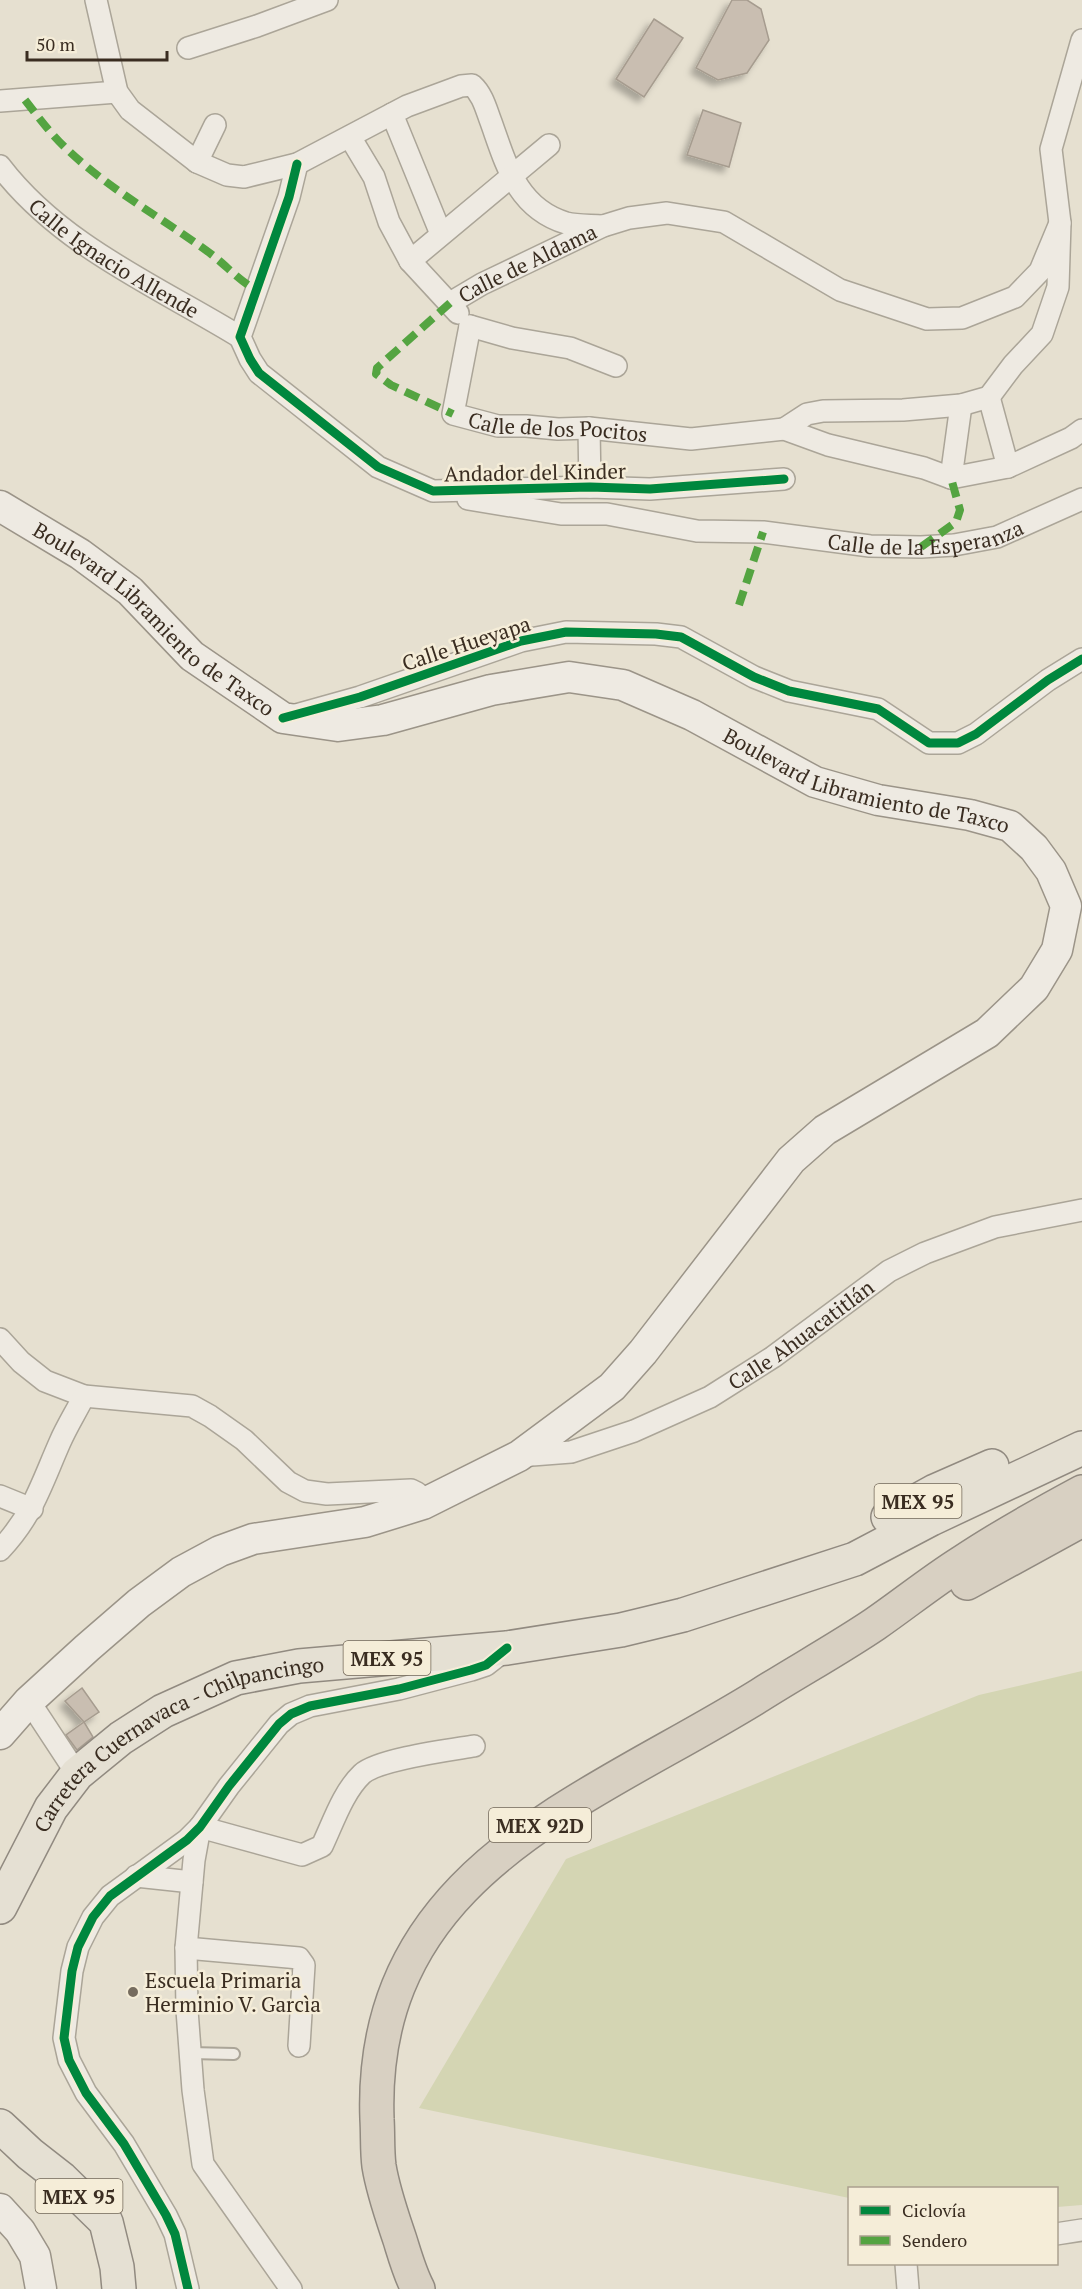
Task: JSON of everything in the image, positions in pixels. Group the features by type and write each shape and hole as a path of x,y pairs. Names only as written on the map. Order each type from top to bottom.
{"highway":[{"name":"MEX 92D","path":"418,2289 392,2214 379,2166 376,2083 383,2035 411,1956 443,1912 497,1856 520,1838 588,1794 740,1708 873,1625 959,1564 1012,1530 1082,1492"},
{"name":"MEX 92D","path":"740,1708 807,1682 883,1639 962,1585 1082,1520"}],"main road":[{"name":"Boulevard Libramiento de Taxco","path":"0,506 80,554 130,591 192,656 283,718 338,726 383,720 491,690 569,677 623,685 692,715 816,782 878,800 970,815 1010,826 1034,848 1051,872 1066,906 1057,950 1034,988 987,1033 825,1130 790,1160 643,1352 612,1387 519,1456 423,1504 365,1522 254,1539 220,1551 181,1572 139,1603 29,1701 0,1734"},
{"name":"Carretera Cuernavaca - Chilpancingo","path":"761,1589 935,1491 1082,1427"},
{"name":"Carretera Cuernavaca - Chilpancingo","path":"0,1908 51,1808 77,1774 121,1738 163,1711 236,1678 299,1666 507,1648 621,1630 683,1614 855,1559 931,1519 1082,1448"},
{"name":"MEX 95","path":"0,2126 62,2179 106,2222 117,2267 119,2289"},
{"name":"MEX 95","path":"0,2209 21,2231 35,2256 40,2289"}],"street":[{"path":"96,0 117,92 130,110 196,162 227,175 244,177 297,164 407,105 461,86 472,85 482,97 510,176 527,200 543,212 566,223 603,226"},
{"path":"188,48 327,0"},
{"path":"784,429 807,414 823,411 903,410 962,405 989,397 1013,365 1042,334 1058,288 1060,224 1051,149 1082,40"},
{"path":"0,101 117,92"},
{"path":"393,114 441,234"},
{"path":"196,162 215,125"},
{"name":"Calle de Aldama","path":"350,137 374,177 389,222 410,261 450,303 482,284 603,226 629,218 668,213 724,222 840,290 927,319 962,318 1015,297 1040,271 1060,224"},
{"path":"410,261 549,146"},
{"path":"240,337 289,198 297,164"},
{"name":"Calle Ignacio Allende","path":"0,166 15,186 54,224 99,255 240,337"},
{"path":"450,303 470,326 512,338 570,348 616,366"},
{"name":"Calle de los Pocitos","path":"470,326 453,414 498,426 589,428 691,439 784,429"},
{"name":"Andador del Kinder","path":"240,337 259,373 271,383 378,468 433,491 590,487 650,489 784,479"},
{"path":"989,397 1008,467"},
{"path":"951,478 962,405"},
{"path":"589,428 590,487"},
{"path":"784,429 828,445 924,468 951,478 1008,467 1071,438 1082,430"},
{"name":"Calle de la Esperanza","path":"433,491 503,506 561,514 607,513 697,531 763,532 870,546 954,545 997,537 1082,499"},
{"name":"Calle Hueyapa","path":"283,718 360,697 521,641 566,632 656,634 681,637 754,677 789,691 878,709 929,743 958,743 976,734 1048,680 1082,659"},
{"name":"Calle Ahuacatitlán","path":"519,1456 571,1452 634,1431 710,1397 773,1358 889,1271 925,1253 995,1227 1082,1210"},
{"path":"0,1339 21,1362 45,1381 84,1396 192,1406 244,1440 288,1482 305,1491 327,1494 411,1490 417,1493 423,1504"},
{"path":"0,1550 17,1532 32,1509 61,1440 84,1396"},
{"path":"0,1496 32,1509"},
{"path":"188,2289 175,2234 166,2215 124,2145 86,2093 69,2060 64,2038 72,1971 78,1947 93,1917 110,1896 170,1854 200,1827 255,1753 279,1724 291,1714 310,1706 399,1689 471,1670 486,1665 507,1648"},
{"path":"29,1701 77,1774"},
{"path":"200,1827 302,1855 322,1846 345,1798 363,1774 373,1768 406,1758 474,1746"},
{"path":"200,1827 186,1948 190,2053 203,2164 291,2289"},
{"path":"136,1876 192,1882"},
{"path":"186,1948 299,1958 304,1965 299,2046"},
{"path":"1058,2234 1082,2230"},
{"path":"906,2265 908,2289"}],"lane":[{"path":"190,2053 234,2054"}],"green space":[{"path":"1082,1671 1082,2205 1058,2207 1058,2187 848,2187 848,2198 419,2108 566,1859 979,1695"}],"building":[{"path":"732,0 747,0 761,9 769,40 747,73 718,80 696,68"},
{"path":"654,19 683,38 644,97 616,79"},
{"path":"703,110 741,123 729,167 687,155"},
{"path":"82,1688 99,1712 84,1722 65,1701"},
{"path":"84,1722 93,1737 77,1750 66,1735"}],"marked path":[{"path":"25,100 58,140 86,166 121,193 211,254 258,291"},
{"path":"450,303 377,368 376,374 391,385 453,414"},
{"path":"921,547 956,522 960,510 951,478"},
{"path":"739,605 763,532"}],"cycle path":[{"path":"297,164 289,197 240,337 259,373 378,467 433,491 590,487 650,489 784,479"},
{"path":"283,718 360,697 521,641 566,632 656,634 681,637 754,677 789,691 878,709 929,743 958,743 976,734 1048,680 1082,659"},
{"path":"188,2289 175,2234 166,2215 124,2144 86,2093 69,2060 64,2038 72,1971 78,1947 93,1917 110,1896 187,1840 200,1827 229,1786 279,1724 291,1714 310,1706 399,1689 471,1670 486,1665 507,1648"}],"place":[{"name":"Escuela Primaria Herminio V. Garcìa","path":"133,1992"}]}
